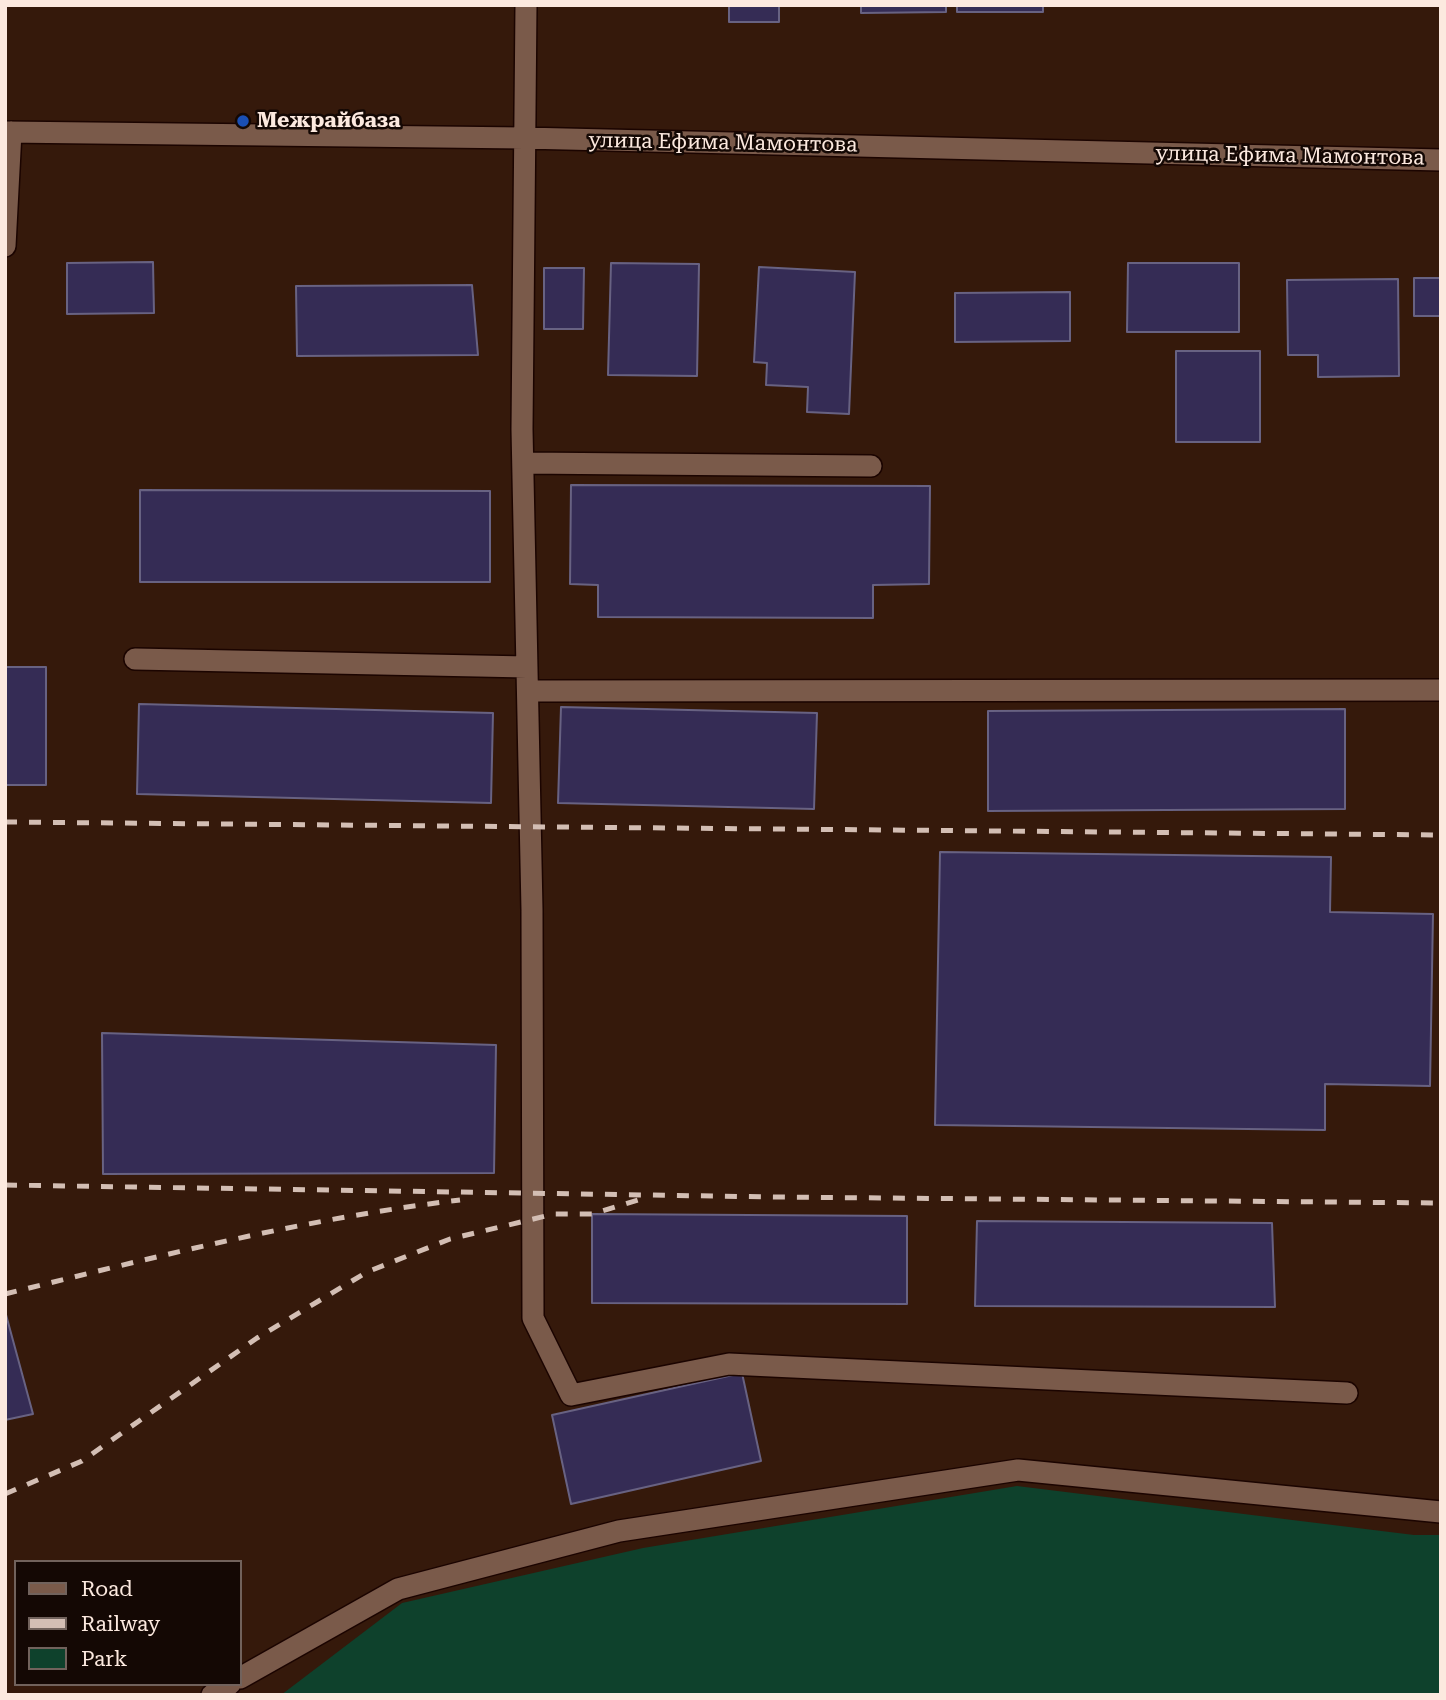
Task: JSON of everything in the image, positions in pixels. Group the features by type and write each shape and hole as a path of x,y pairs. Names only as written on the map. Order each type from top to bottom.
{"street":[{"path":"526,5 523,463 532,909 533,1318 571,1395 729,1364 1347,1393"},
{"path":"5,246 8,132"},
{"name":"улица Ефима Мамонтова","path":"8,132 524,138 1441,160"},
{"path":"523,463 872,466"},
{"path":"135,659 527,667"},
{"path":"528,691 1441,690"},
{"path":"242,1677 398,1589 619,1531 1018,1470 1441,1513"}],"green space":[{"path":"1017,1486 1414,1535 1441,1535 1441,1695 281,1695 402,1603 643,1548"}],"building":[{"path":"729,5 779,5 779,22 729,22"},
{"path":"861,5 946,5 946,12 861,13"},
{"path":"957,5 1043,5 1043,12 957,12"},
{"path":"153,262 154,313 67,314 67,263"},
{"path":"611,263 699,264 697,376 608,375"},
{"path":"1128,263 1239,263 1239,332 1127,332"},
{"path":"759,267 855,272 849,414 807,412 808,387 766,385 767,363 754,362"},
{"path":"544,268 584,268 583,329 544,329"},
{"path":"1414,278 1441,278 1441,316 1414,316"},
{"path":"1398,279 1399,376 1318,377 1318,355 1288,355 1287,280"},
{"path":"472,285 478,355 297,356 296,286"},
{"path":"1070,292 1070,341 955,342 955,293"},
{"path":"1176,351 1260,351 1260,442 1176,442"},
{"path":"571,485 930,486 929,584 873,585 873,618 598,617 598,585 570,584"},
{"path":"140,490 490,491 490,582 140,582"},
{"path":"5,667 46,667 46,785 5,785"},
{"path":"139,704 493,713 491,803 137,794"},
{"path":"561,707 817,713 814,809 558,803"},
{"path":"1345,709 1345,809 988,811 988,711"},
{"path":"940,852 1331,857 1330,912 1433,914 1430,1086 1325,1084 1325,1130 935,1125"},
{"path":"102,1033 496,1045 494,1173 103,1174"},
{"path":"592,1214 907,1216 907,1304 592,1303"},
{"path":"977,1221 1272,1223 1275,1307 975,1306"},
{"path":"5,1311 33,1414 5,1420"},
{"path":"742,1373 761,1461 571,1504 552,1415"}],"railway":[{"path":"5,822 1441,835"},
{"path":"5,1185 773,1197 1441,1203"},
{"path":"5,1494 82,1461 257,1338 367,1272 450,1239 554,1214 592,1214 641,1199"},
{"path":"5,1294 288,1228 460,1200"}],"place":[{"name":"Межрайбаза","path":"243,121"}]}
